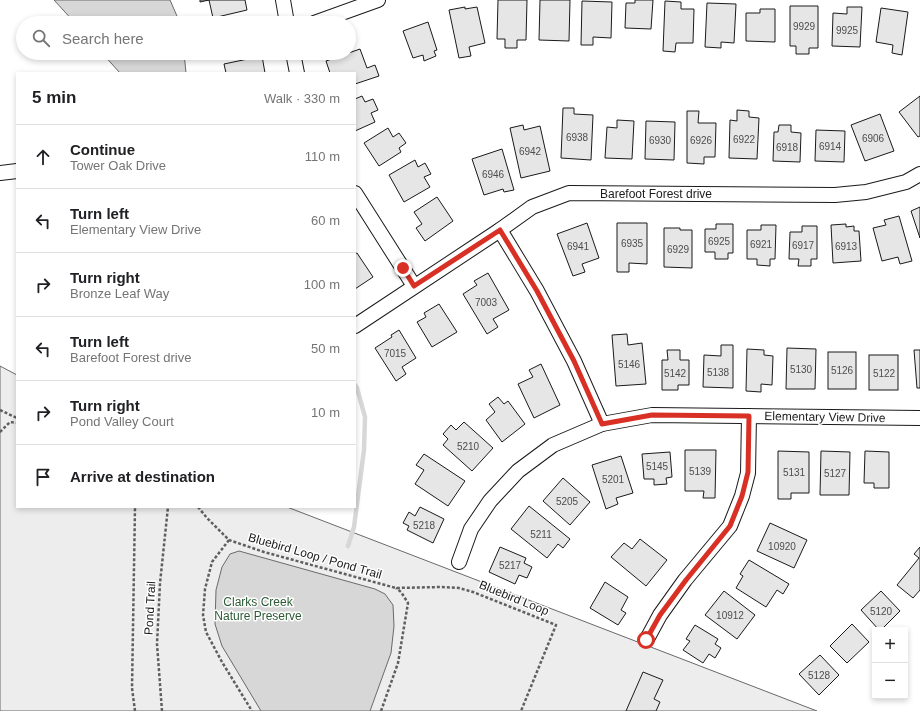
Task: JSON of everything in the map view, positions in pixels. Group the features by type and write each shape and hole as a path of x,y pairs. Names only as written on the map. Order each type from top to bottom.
{"street":[{"path":"283,0 286,16"},
{"path":"333,16 378,0"},
{"path":"295,60 298,72"},
{"path":"0,173 16,171"},
{"name":"Barefoot Forest drive","path":"414,286 500,230 532,207 569,193 835,195 866,192 899,184 906,182 920,174"},
{"path":"356,195 414,286 356,325"},
{"path":"500,230 537,291 570,354 602,424"},
{"name":"Elementary View Drive","path":"459,562 471,528 490,501 518,471 553,446 602,424 652,415 920,418"},
{"path":"646,640 660,615 681,586 730,526 742,496 748,472 749,416"}],"path":[{"path":"0,410 16,418"},
{"path":"0,432 10,422 16,423"},
{"name":"Pond Trail","path":"135,508 132,688 135,711"},
{"name":"Pond Trail","path":"162,711 158,644 160,583 168,508"},
{"path":"199,508 230,540 212,562 205,589 203,615 206,632 222,662 252,711"},
{"name":"Bluebird Loop / Pond Trail","path":"230,540 264,552 396,588"},
{"name":"Bluebird Loop","path":"396,588 442,586 459,588 473,592 556,625 521,711"},
{"path":"381,711 398,663 408,603 401,592 396,588"}],"shaded area":[{"path":"54,0 170,0 177,16 69,16"},
{"path":"108,60 185,60 186,72 119,72"},
{"name":"Clarks Creek Nature Preserve","path":"0,366 16,374 16,508 290,508 817,711 0,711"},
{"path":"239,551 375,589 385,594 393,605 394,626 391,653 370,711 261,711 222,646 215,624 216,590 222,567 230,554"}],"building":[{"path":"209,0 245,0 247,10 222,16 213,16"},
{"path":"498,0 527,0 526,40 517,40 517,48 505,48 505,39 497,39"},
{"path":"540,0 570,0 569,41 539,40"},
{"path":"635,0 653,0 651,29 625,28 626,3 635,3"},
{"path":"582,1 612,2 611,38 593,37 593,45 581,45"},
{"path":"665,1 681,2 681,9 694,9 693,43 676,43 675,52 663,51"},
{"path":"707,3 736,4 734,43 721,42 721,48 705,47"},
{"path":"790,6 818,6 818,48 809,48 809,54 796,54 796,46 790,46"},
{"path":"465,7 465,9 477,7 485,43 469,47 471,56 459,58 449,10"},
{"path":"847,7 862,7 860,47 832,46 833,13 847,14"},
{"path":"881,8 908,12 902,55 892,53 893,45 876,42"},
{"path":"760,9 775,9 775,42 746,41 746,13 760,13"},
{"path":"428,22 437,50 434,51 436,56 424,61 423,55 413,58 403,31"},
{"path":"360,49 367,68 375,65 379,76 356,84 356,72 330,72 326,61 356,60 356,50"},
{"path":"243,60 263,60 265,72 226,72 224,64"},
{"path":"362,96 365,102 373,99 378,110 371,113 375,122 356,131 356,99"},
{"path":"920,96 920,136 918,137 899,112"},
{"path":"563,108 574,108 574,114 593,115 591,160 561,158"},
{"path":"737,110 749,111 749,117 759,118 757,159 729,158 730,120 737,121"},
{"path":"687,111 699,111 698,123 716,123 715,157 704,157 704,164 687,163"},
{"path":"880,114 894,151 865,161 851,125"},
{"path":"617,120 634,121 632,159 605,158 607,127 617,128"},
{"path":"646,121 675,122 674,160 645,159"},
{"path":"523,125 524,130 540,126 550,171 521,178 510,128"},
{"path":"779,125 791,125 791,132 801,133 800,162 773,161 774,132 778,132"},
{"path":"388,128 393,137 399,133 406,143 399,148 401,152 379,166 364,143"},
{"path":"816,130 845,131 844,162 815,161"},
{"path":"502,149 514,190 504,192 503,189 484,195 472,159"},
{"path":"415,160 418,167 425,163 431,174 424,177 430,187 404,202 389,175"},
{"path":"437,197 453,221 425,241 416,228 422,224 414,212"},
{"path":"920,207 920,238 911,211"},
{"path":"899,216 912,261 900,264 898,257 882,261 873,228 886,225 884,220"},
{"path":"587,223 599,258 582,264 585,272 573,276 557,234"},
{"path":"617,223 647,223 647,264 629,263 629,272 617,272"},
{"path":"716,224 733,224 733,253 728,253 728,259 715,259 715,252 705,252 705,229 716,229"},
{"path":"846,224 846,227 854,226 854,231 859,231 861,261 833,263 831,225"},
{"path":"761,225 776,225 775,259 770,259 770,266 757,265 757,259 747,259 747,230 761,230"},
{"path":"802,226 817,226 817,259 811,259 811,266 798,266 799,259 789,259 790,232 802,232"},
{"path":"664,228 692,230 692,268 664,267"},
{"path":"356,254 373,277 356,288"},
{"path":"488,273 509,310 493,319 498,327 487,334 463,294 477,285 474,281"},
{"path":"439,304 457,332 432,347 417,322 426,317 424,313"},
{"path":"399,330 416,358 402,367 406,374 396,381 375,348 392,337 391,335"},
{"path":"627,334 628,345 642,343 646,384 616,386 612,335"},
{"path":"721,345 733,345 733,388 703,387 704,355 721,356"},
{"path":"787,348 816,349 815,389 786,389"},
{"path":"747,349 764,350 764,355 773,356 772,385 761,384 761,392 746,391"},
{"path":"667,350 680,350 680,360 689,360 689,385 678,385 678,390 662,390 662,360 668,360"},
{"path":"914,350 920,350 920,388 917,388"},
{"path":"828,352 856,352 856,389 828,389"},
{"path":"869,355 898,355 898,390 869,390"},
{"path":"541,364 560,405 534,418 518,384 533,377 529,370"},
{"path":"498,397 504,404 508,401 525,424 502,442 486,420 495,412 489,404"},
{"path":"464,422 493,448 472,471 443,445 448,439 443,434 451,425 456,430"},
{"path":"685,450 716,450 715,498 703,498 704,491 685,491"},
{"path":"778,451 809,452 809,493 791,493 791,499 778,499"},
{"path":"821,451 850,452 849,495 820,495"},
{"path":"865,451 889,452 889,488 874,488 874,483 864,483"},
{"path":"670,452 672,477 666,478 667,484 654,485 654,479 644,479 642,454"},
{"path":"424,454 465,481 448,506 415,484 424,470 416,465"},
{"path":"621,456 633,493 616,498 618,504 606,509 592,465"},
{"path":"563,478 590,502 570,525 543,501"},
{"path":"529,506 570,539 563,548 558,544 547,558 511,529"},
{"path":"420,507 444,519 433,543 407,530 409,526 403,523 409,512 415,516"},
{"path":"770,523 807,540 794,568 757,551"},
{"path":"640,539 667,560 646,586 611,557 624,543 632,549"},
{"path":"500,547 526,558 524,563 532,567 527,578 519,575 515,584 489,572"},
{"path":"920,547 920,590 913,598 897,585 919,558 914,554"},
{"path":"749,560 789,584 783,594 777,590 766,607 736,588 743,576 740,574"},
{"path":"605,582 628,597 621,610 626,613 618,625 590,608"},
{"path":"724,591 755,615 737,639 705,615"},
{"path":"881,591 900,611 884,627 876,627 861,610"},
{"path":"852,624 869,642 847,663 830,646"},
{"path":"695,625 718,639 715,644 721,648 715,658 709,654 703,663 683,650 690,641 686,639"},
{"path":"820,655 839,675 819,695 799,674"},
{"path":"643,672 663,680 654,699 660,702 656,711 626,711"}],"waterway":[{"path":"348,546 354,527 364,450 365,417 356,386"}],"route":[{"path":"403,268 414,286 500,230 537,291 574,361 602,424 652,415 749,416 748,472 742,496 730,526 686,580 660,615 646,640"}]}
